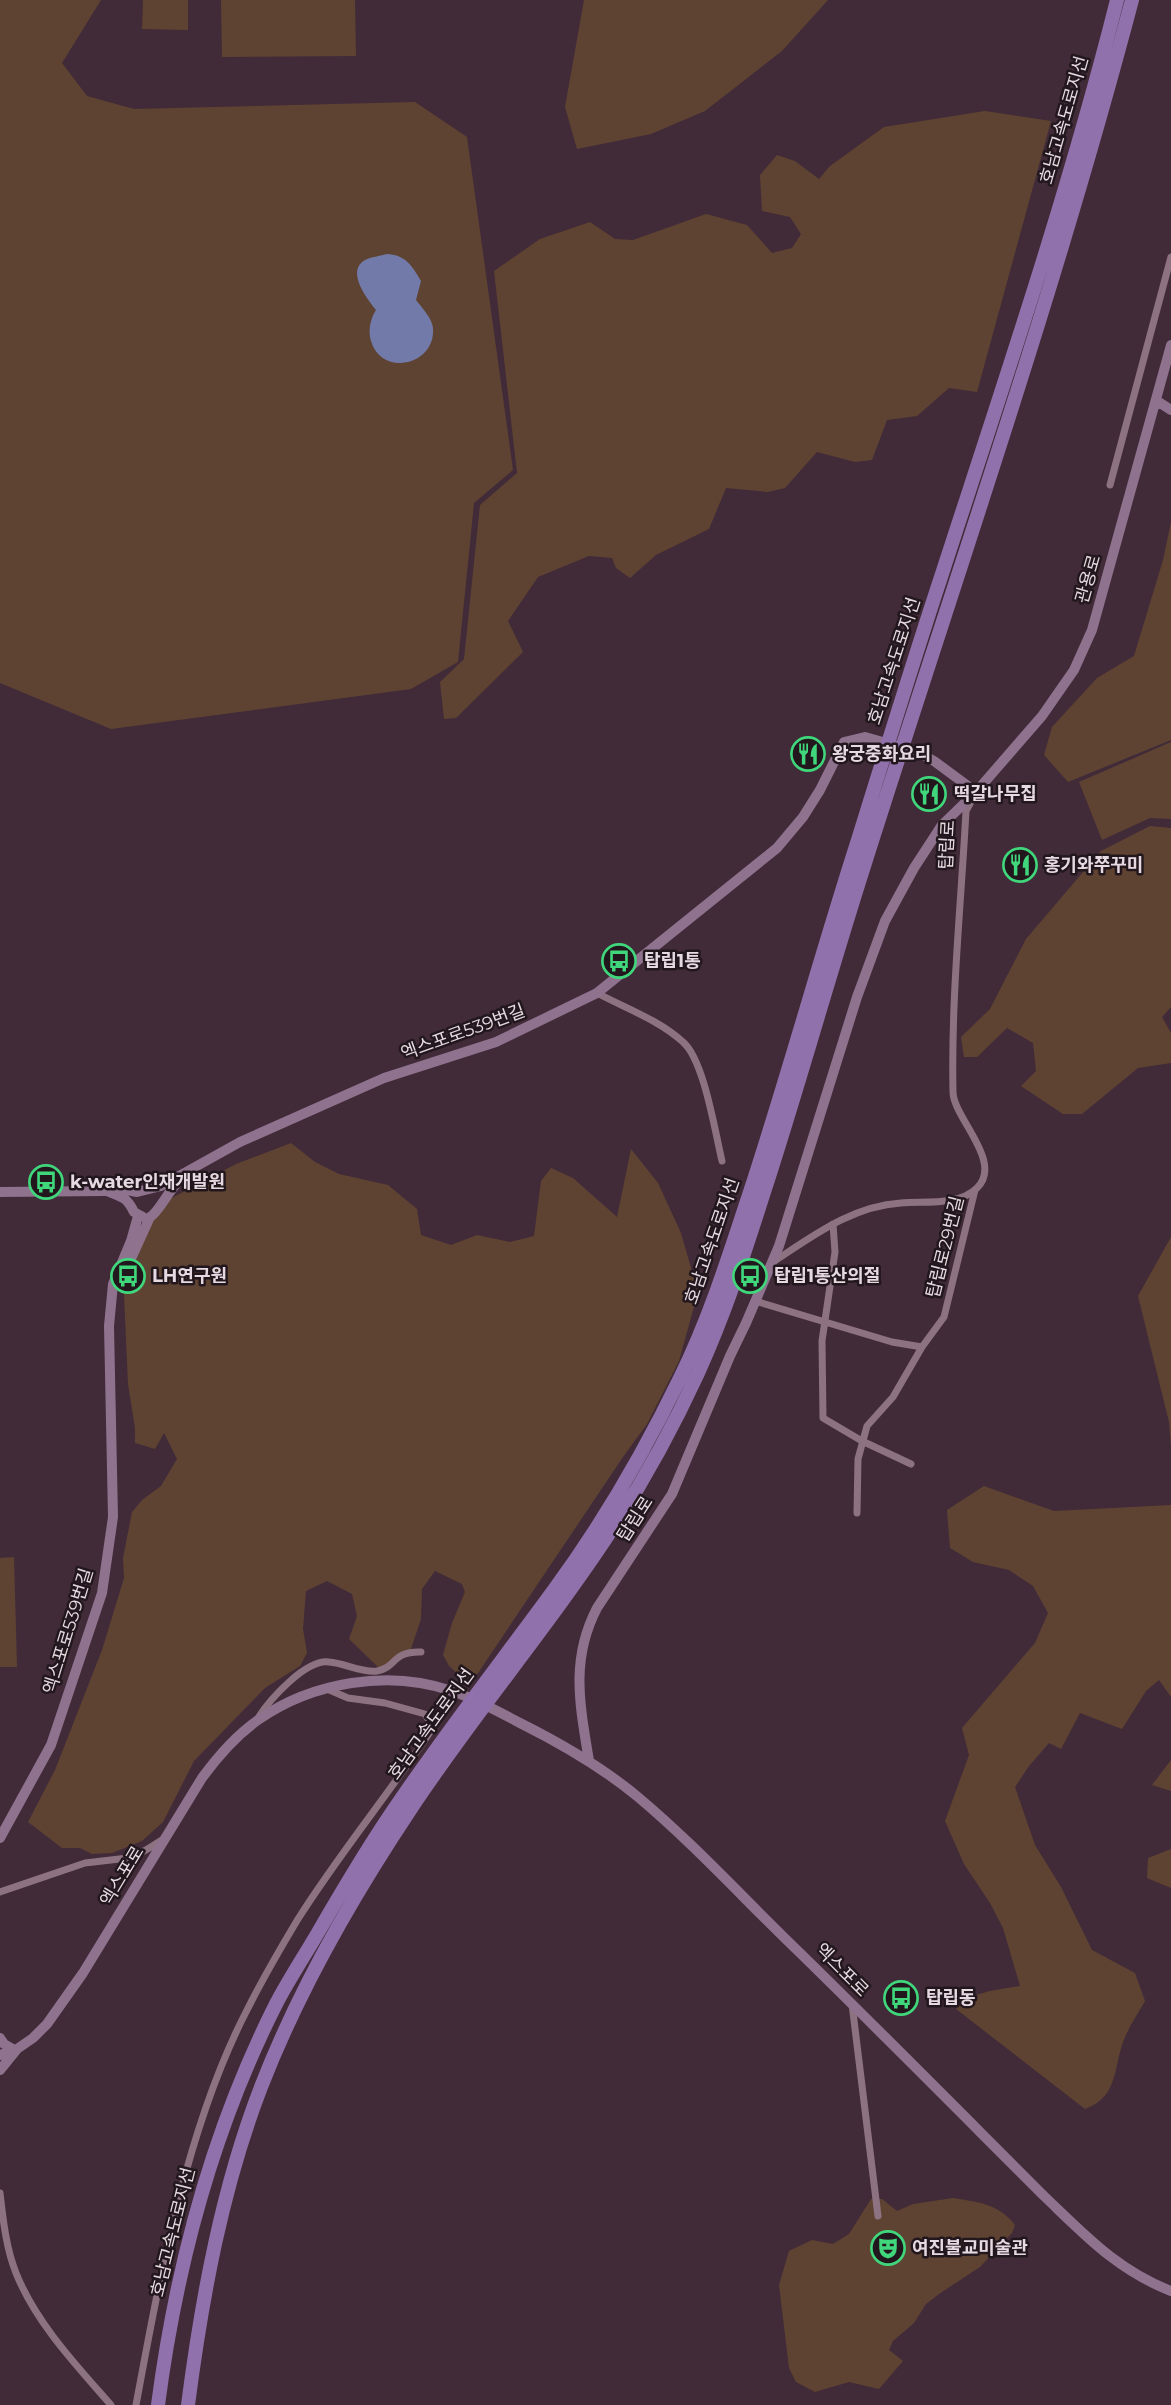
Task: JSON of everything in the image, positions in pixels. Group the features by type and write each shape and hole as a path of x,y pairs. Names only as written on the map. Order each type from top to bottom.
{"highway":[{"name":"호남고속도로지선","path":"158,2405 166,2342 183,2262 211,2160 276,2003 397,1805 557,1586 603,1517 646,1446 685,1369 717,1292 765,1147 940,580 1020,338 1090,102 1117,0"},
{"name":"호남고속도로지선","path":"188,2405 196,2340 234,2167 261,2088 294,2011 350,1906 410,1809 615,1525 658,1453 698,1374 731,1295 860,879 1033,344 1132,0"}],"main road":[{"name":"관용로","path":"976,792 1042,716 1074,670 1092,630 1171,345"},
{"path":"1157,401 1171,410"},
{"name":"엑스포로539번길","path":"187,1173 240,1142 384,1079 496,1042 597,993 777,848 803,817 844,742 864,737 918,752 976,792"},
{"name":"탑립로","path":"589,1761 579,1690 579,1668 588,1626 672,1494 772,1262 858,997 886,921 914,868 942,825 976,792"},
{"path":"0,1192 104,1191 117,1188 137,1192 150,1190 187,1173"},
{"path":"104,1191 124,1198 144,1216 156,1213 169,1191 187,1173"},
{"path":"150,1190 157,1195 160,1204"},
{"path":"131,1204 137,1192"},
{"name":"엑스포로539번길","path":"0,1838 51,1745 102,1592 113,1517 109,1325 113,1284 144,1216"},
{"name":"엑스포로","path":"15,2049 33,2038 47,2024 83,1973 217,1758 256,1721 278,1707 326,1689 380,1680 422,1684 452,1691 507,1717 589,1761 621,1784 671,1826 1101,2250 1137,2277 1171,2291"},
{"path":"0,2038 4,2044 15,2049"},
{"path":"0,2069 0,2056 15,2049"},
{"path":"0,2069 15,2049"}],"street":[{"path":"1110,485 1171,257"},
{"name":"탑립로","path":"975,1190 983,1181 984,1168 976,1139 953,1099 952,1037 966,811 976,792"},
{"path":"597,993 659,1025 685,1043 700,1072 722,1161"},
{"path":"772,1262 860,1210 898,1203 942,1201 975,1190"},
{"name":"탑립로29번길","path":"857,1513 858,1459 867,1426 893,1397 922,1347 944,1317 975,1190"},
{"path":"833,1224 835,1252 822,1341 823,1418 862,1441 911,1464"},
{"path":"755,1301 892,1342 922,1347"},
{"name":"엑스포로","path":"256,1721 265,1707 315,1662 330,1661 348,1667 379,1671 402,1653 421,1652"},
{"path":"136,2405 178,2207 221,2070 246,2013 299,1918 430,1732 430,1722 425,1714 385,1703 348,1699 326,1689"},
{"path":"0,1892 85,1863 128,1858 166,1837"},
{"path":"852,2003 877,2216"},
{"path":"0,2193 2,2225 16,2272 59,2343 111,2405"}],"shaded area":[{"path":"0,0 101,0 62,63 87,96 134,109 415,102 467,137 513,470 474,503 458,662 411,689 111,729 0,683"},
{"path":"143,0 188,0 188,30 142,29"},
{"path":"221,0 355,0 356,56 222,57"},
{"path":"584,0 828,0 782,51 705,111 651,134 577,149 565,107"},
{"path":"985,111 1051,121 977,392 949,388 917,416 887,420 872,460 855,462 817,452 785,488 768,492 726,488 709,529 656,555 630,578 616,568 612,558 589,556 538,577 508,621 523,652 456,718 444,719 440,682 464,659 480,505 517,473 494,271 540,239 590,222 615,239 633,240 706,214 747,225 772,253 792,248 801,234 790,217 762,211 760,175 777,155 795,161 819,179 830,166 884,127"},
{"path":"1171,522 1171,740 1068,782 1044,755 1052,727 1097,678 1134,656 1163,560"},
{"path":"1171,742 1171,819 1150,818 1102,840 1079,782"},
{"path":"1150,826 1171,828 1171,1007 1162,1017 1171,1033 1171,1063 1138,1068 1082,1114 1063,1114 1021,1086 1036,1071 1033,1043 1007,1028 977,1057 964,1057 961,1037 990,1009 1026,939 1101,851"},
{"path":"291,1143 315,1162 339,1174 388,1185 417,1209 421,1235 451,1245 477,1235 510,1242 534,1236 541,1181 551,1168 573,1178 617,1217 631,1149 658,1183 681,1233 698,1292 679,1361 647,1424 470,1685 449,1666 443,1655 465,1592 462,1584 435,1571 422,1589 421,1619 410,1652 379,1668 349,1639 357,1616 352,1594 327,1581 306,1591 303,1629 307,1653 300,1666 265,1688 194,1761 163,1822 142,1841 112,1853 92,1854 80,1848 62,1848 28,1822 55,1770 102,1650 124,1578 123,1558 132,1512 142,1500 161,1486 177,1459 164,1433 155,1449 135,1443 128,1384 124,1295 131,1270 150,1224 166,1201 236,1164"},
{"path":"1171,1237 1171,1446 1169,1422 1138,1296"},
{"path":"984,1486 1054,1511 1171,1505 1171,1697 1159,1680 1146,1691 1122,1729 1080,1713 1061,1749 1049,1743 1015,1787 1035,1845 1061,1887 1092,1950 1135,1973 1145,2001 1126,2035 1110,2088 1097,2103 1085,2109 956,2009 977,1995 1020,1986 1003,1928 964,1864 945,1821 969,1755 962,1728 1035,1643 1048,1613 1033,1586 1009,1570 973,1562 950,1548 947,1510"},
{"path":"14,1557 17,1667 0,1667 0,1558"},
{"path":"1171,1760 1171,1791 1152,1785"},
{"path":"1171,1849 1171,1888 1147,1878 1148,1858"},
{"name":"여진불교미술관","path":"953,2198 979,2203 1002,2212 1015,2225 1012,2233 980,2267 926,2304 914,2323 893,2341 889,2350 903,2361 879,2389 849,2382 815,2392 796,2382 789,2368 779,2285 789,2251 812,2240 833,2244 849,2234 871,2199 882,2199 897,2211 913,2204"}],"water":[{"path":"387,254 404,259 418,276 421,281 416,300 429,317 433,328 432,341 426,351 407,362 385,360 377,352 370,333 376,310 364,293 358,278 359,265 365,260"}],"place":[{"name":"왕궁중화요리","path":"808,754"},
{"name":"떡갈나무집","path":"929,794"},
{"name":"홍기와쭈꾸미","path":"1020,865"},
{"name":"탑립1통","path":"619,961"},
{"name":"k-water인재개발원","path":"46,1182"},
{"name":"LH연구원","path":"128,1276"},
{"name":"탑립1통산의절","path":"750,1276"},
{"name":"탑립동","path":"901,1998"},
{"name":"여진불교미술관","path":"888,2248"}]}
